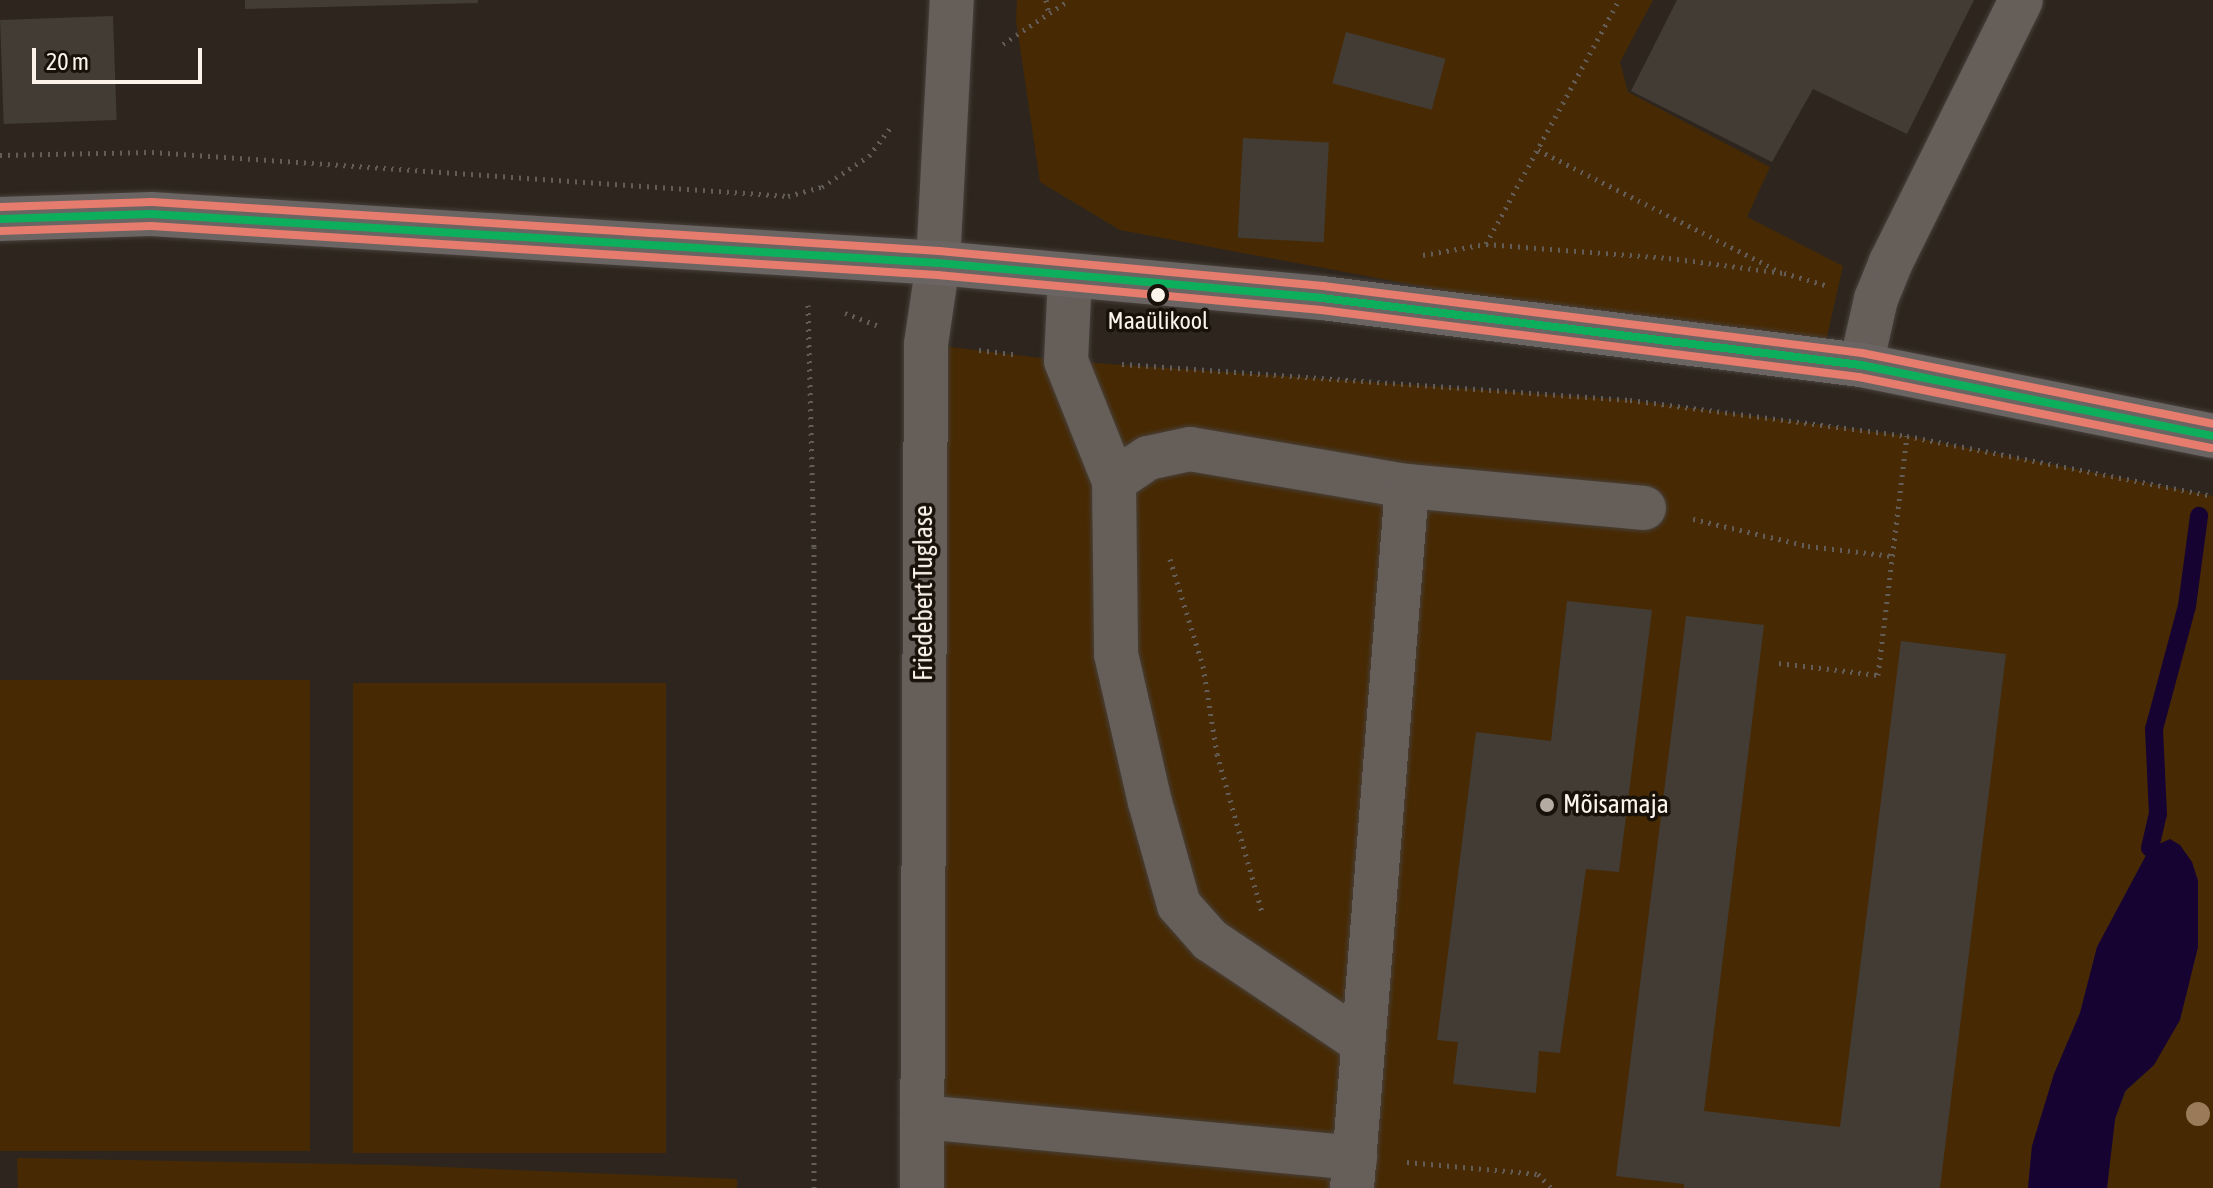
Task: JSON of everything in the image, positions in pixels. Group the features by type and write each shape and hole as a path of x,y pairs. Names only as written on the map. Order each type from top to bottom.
{"main road":[{"path":"0,219 151,214 938,263 1322,298 1861,365 2213,436"}],"street":[{"name":"Friedebert Tuglase","path":"922,1188 926,344 938,263 952,0"},
{"path":"1861,365 1876,299 2021,0"},
{"path":"1070,276 1066,361 1114,481 1116,654 1150,802 1179,905 1210,940 1363,1043"},
{"path":"1114,481 1148,458 1190,449 1407,486 1644,508"},
{"path":"922,1117 1354,1173 1407,486"}],"path":[{"path":"1046,0 1049,14"},
{"path":"950,52 989,53 1069,0"},
{"path":"1486,244 1619,0"},
{"path":"0,155 152,152 788,196 822,187 869,156 894,120"},
{"path":"1538,150 1784,273"},
{"path":"811,190 814,1188"},
{"path":"1416,256 1486,244 1669,258 1784,273 1876,299"},
{"path":"1779,663 1878,675 1907,436 2213,496"},
{"path":"1644,508 1808,546 1892,556"},
{"path":"1169,556 1203,666 1217,754 1285,990"},
{"path":"1354,1173 1538,1174 1551,1188"}],"shaded area":[{"path":"1017,0 1653,0 1620,62 1628,92 1770,167 1747,217 1843,266 1823,354 1579,316 1120,230 1040,182 1016,20"},
{"path":"926,344 1066,361 1630,400 1907,436 2213,496 2213,1188 2107,1188 2115,1119 2126,1091 2154,1065 2198,947 2198,881 2192,862 2150,848 2097,947 2080,1013 2054,1074 2032,1146 2028,1188 922,1188"},
{"path":"0,680 310,680 310,1151 0,1151"},
{"path":"353,683 666,683 666,1153 353,1153"},
{"path":"2170,839 2180,845 2192,862 2198,881 2198,947 2180,1020 2154,1065 2125,1091 2115,1119 2107,1188 2028,1188 2032,1146 2054,1074 2080,1013 2097,947 2150,848"},
{"path":"17,1158 394,1165 737,1179 737,1188 18,1188"}],"building":[{"path":"245,0 478,0 478,3 245,9"},
{"path":"1677,0 1974,0 1907,134 1813,89 1772,162 1631,91"},
{"path":"113,16 117,120 4,124 0,20"},
{"path":"1346,32 1445,59 1432,110 1332,83"},
{"path":"1243,138 1329,143 1324,242 1238,238"},
{"name":"Mõisamaja","path":"1567,601 1652,610 1619,872 1586,869 1560,1053 1539,1051 1536,1093 1453,1084 1458,1042 1437,1040 1476,732 1551,741"},
{"path":"1686,616 1764,625 1704,1111 1840,1127 1901,641 2006,654 1940,1188 1684,1188 1684,1184 1616,1176"}],"waterway":[{"path":"2150,848 2158,814 2154,729 2187,606 2199,516"}],"transit line":[{"path":"0,207 152,202 939,251 1323,286 1862,353 2213,424"},
{"path":"0,219 151,214 938,263 1322,298 1861,365 2213,436"},
{"path":"0,231 151,226 937,275 1321,310 1859,377 2211,448"}],"place":[{"name":"Maaülikool","path":"1158,295"},
{"name":"Mõisamaja","path":"1547,805"}]}
